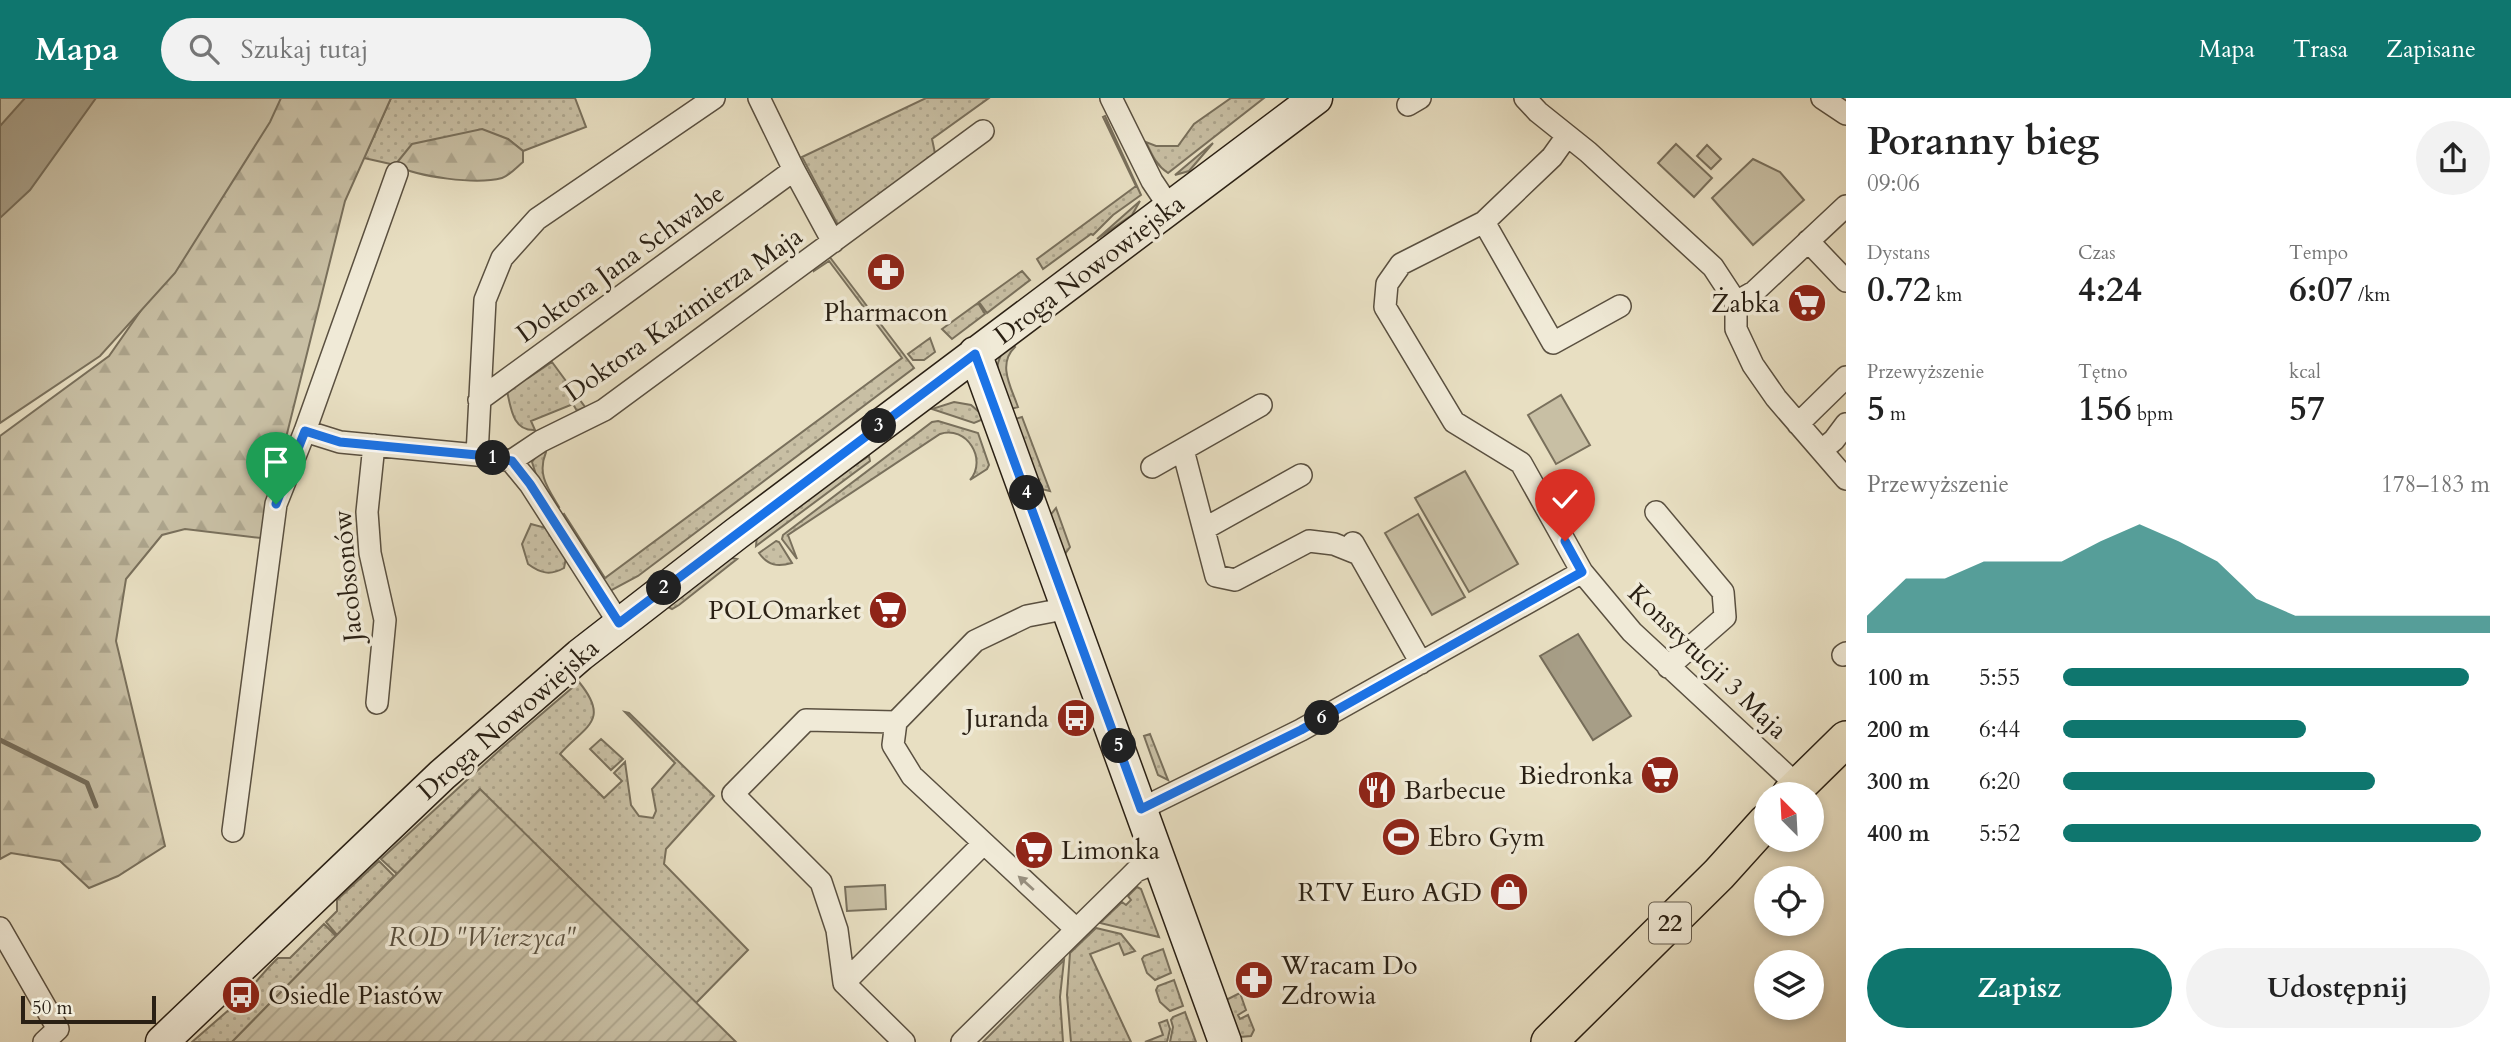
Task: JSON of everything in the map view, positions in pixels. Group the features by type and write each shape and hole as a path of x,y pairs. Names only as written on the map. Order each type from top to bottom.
{"main road":[{"path":"1809,782 1846,739"},
{"path":"1815,782 1846,761"},
{"name":"22","path":"1549,1042 1719,874 1754,835"},
{"name":"22","path":"1719,874 1754,845"}],"street":[{"path":"477,455 485,300 502,258 537,219 714,98"},
{"path":"759,98 833,242"},
{"path":"1111,98 1152,181 1170,208"},
{"name":"Droga Nowowiejska","path":"162,1042 442,775 619,623 1316,98"},
{"path":"1525,98 1713,267 1736,302 1736,329 1753,365 1776,398 1846,479"},
{"path":"1822,98 1846,114"},
{"name":"Doktora Kazimierza Maja","path":"512,461 541,441 604,411 983,131"},
{"name":"Konstytucji 3 Maja","path":"1567,136 1552,157 1484,222 1401,264 1387,284 1385,307 1454,422 1521,463 1582,572 1632,632 1789,782"},
{"name":"Doktora Jana Schwabe","path":"479,401 794,170"},
{"path":"233,831 276,504 305,431 397,173"},
{"path":"1736,302 1754,292 1846,206"},
{"path":"1484,222 1553,343 1620,306"},
{"path":"1808,241 1846,281"},
{"path":"975,354 1225,1042"},
{"path":"1798,424 1846,377"},
{"path":"1152,467 1261,405"},
{"path":"1822,450 1846,424"},
{"path":"305,431 340,442 477,455 512,461 530,484 619,623"},
{"name":"Jacobsonów","path":"374,445 367,512 370,553 385,620 377,703"},
{"path":"1183,450 1216,576 1235,580 1309,541 1334,544 1359,554"},
{"path":"1204,529 1301,475"},
{"path":"1656,512 1723,592 1726,617 1668,667"},
{"path":"1349,535 1421,663"},
{"path":"1141,809 1301,730 1582,572"},
{"path":"1069,608 1027,616 975,641 896,722 893,744 912,776 1076,929"},
{"path":"896,722 806,720 733,794 821,882 837,930 844,983 904,1042"},
{"path":"844,983 983,844"},
{"path":"962,1042 1136,871 1160,861"},
{"path":"0,928 58,1029 44,1042"}],"green space":[{"path":"0,98 281,98 270,122 175,273 100,356 0,423"},
{"path":"96,98 391,98 345,201 261,538 185,529 162,535 126,579 116,641 165,846 118,876 89,888 60,861 11,853 0,859 0,436 109,356 165,276"},
{"path":"391,98 575,98 586,127 523,151 508,139 395,165 364,158"},
{"path":"926,98 989,98 932,139 935,153 839,227 802,157"},
{"path":"1231,98 1264,98 1168,173 1160,167 1146,142 1156,146 1178,146 1194,124"},
{"path":"1105,116 1141,195 1113,215 1093,235 1043,269 1037,259 1136,186 1103,117"},
{"path":"482,129 508,139 523,151 523,162 505,177 478,181 447,179 395,165 412,144"},
{"path":"1213,143 1189,171 1175,175"},
{"path":"1676,144 1712,178 1694,197 1658,163"},
{"path":"1707,145 1721,159 1711,169 1697,156"},
{"path":"1753,159 1780,172 1804,200 1753,245 1712,198"},
{"path":"1140,201 1132,215 1097,239"},
{"path":"829,256 914,368 638,576 610,591 561,516 564,514 605,578 902,358 829,261 814,271 814,266"},
{"path":"1022,271 1030,280 987,313 979,302"},
{"path":"978,303 985,314 952,339 942,329"},
{"path":"930,338 935,352 924,360 913,360 908,354"},
{"path":"1010,341 1015,347 1006,368 1018,407 1008,410 997,367 1003,350"},
{"path":"552,362 585,407 577,411 573,404 531,421 535,430 522,427 514,418 507,391 512,382 528,378"},
{"path":"1561,395 1590,445 1556,464 1528,415"},
{"path":"954,402 971,405 986,418 974,423 932,409"},
{"path":"1022,417 1050,491 1041,489 1012,420"},
{"path":"938,421 978,433 989,465 987,469 970,480 977,463 972,446 958,434 940,434 788,535 797,559 782,539 783,535 932,422"},
{"path":"543,448 546,452 543,474 559,507 556,508 538,481 532,462"},
{"path":"869,456 870,461 756,546 761,526"},
{"path":"1465,471 1518,564 1469,592 1415,498"},
{"path":"1056,508 1070,547 1065,554 1049,517"},
{"path":"1418,514 1465,597 1432,615 1385,533"},
{"path":"531,524 546,528 566,558 564,568 545,572 528,564 522,544"},
{"path":"776,541 792,563 774,564 766,561 759,553"},
{"path":"726,557 737,559 679,605 672,609 666,606"},
{"path":"579,682 593,706 594,715 585,729 560,754 604,798 622,781 614,773 625,762 631,805 639,816 653,818 656,811 652,789 675,763 625,712 714,796 666,849 664,864 748,950 696,1003 480,790 397,874 381,859 503,747"},
{"path":"1150,734 1168,780 1158,775 1144,736"},
{"path":"601,739 623,759 611,770 590,749"},
{"name":"ROD \"Wierzyca\"","path":"480,789 736,1042 232,1042"},
{"path":"379,861 394,876 337,935 326,922 337,911 337,900"},
{"path":"885,885 886,909 847,911 845,887"},
{"path":"1137,887 1141,889 1159,937 1100,923 1122,902 1126,905 1131,900 1128,896"},
{"path":"324,924 336,936 232,1042 192,1042 231,1008 235,1011 244,1002 241,999 278,958 290,958"},
{"path":"1096,928 1121,934 1135,951 1124,955 1119,943 1090,954 1131,1042 1071,1042 1067,995 1070,953"},
{"path":"1163,949 1171,973 1155,980 1147,973 1142,959"},
{"path":"1064,960 1060,997 1063,1042 983,1042"},
{"path":"1174,980 1183,1006 1170,1011 1160,1002 1156,990 1158,986"},
{"path":"1240,993 1246,1010 1238,1015 1240,1019 1248,1015 1254,1030 1251,1036 1240,1037 1224,1001"},
{"path":"1185,1012 1196,1042 1170,1042 1173,1027 1171,1020"},
{"path":"1167,1020 1170,1029 1167,1042 1145,1042 1163,1035 1159,1023"}],"shaded area":[{"path":"25,98 96,98 30,190 0,218 0,126"},
{"path":"1578,634 1631,716 1593,740 1540,656"}],"waterway":[{"path":"0,740 87,783 96,806"}],"place":[{"name":"Pharmacon","path":"886,272"},
{"name":"Żabka","path":"1807,303"},
{"name":"POLOmarket","path":"888,610"},
{"name":"Juranda","path":"1076,718"},
{"name":"Biedronka","path":"1660,775"},
{"name":"Barbecue","path":"1377,790"},
{"name":"Ebro Gym","path":"1401,837"},
{"name":"Limonka","path":"1034,850"},
{"name":"RTV Euro AGD","path":"1509,892"},
{"name":"Wracam Do Zdrowia","path":"1254,980"},
{"name":"Osiedle Piastów","path":"241,995"}],"route":[{"path":"276,504 305,431 340,442 477,455 512,461 530,484 619,623 975,354 1141,809 1301,730 1582,572 1565,541"}]}
